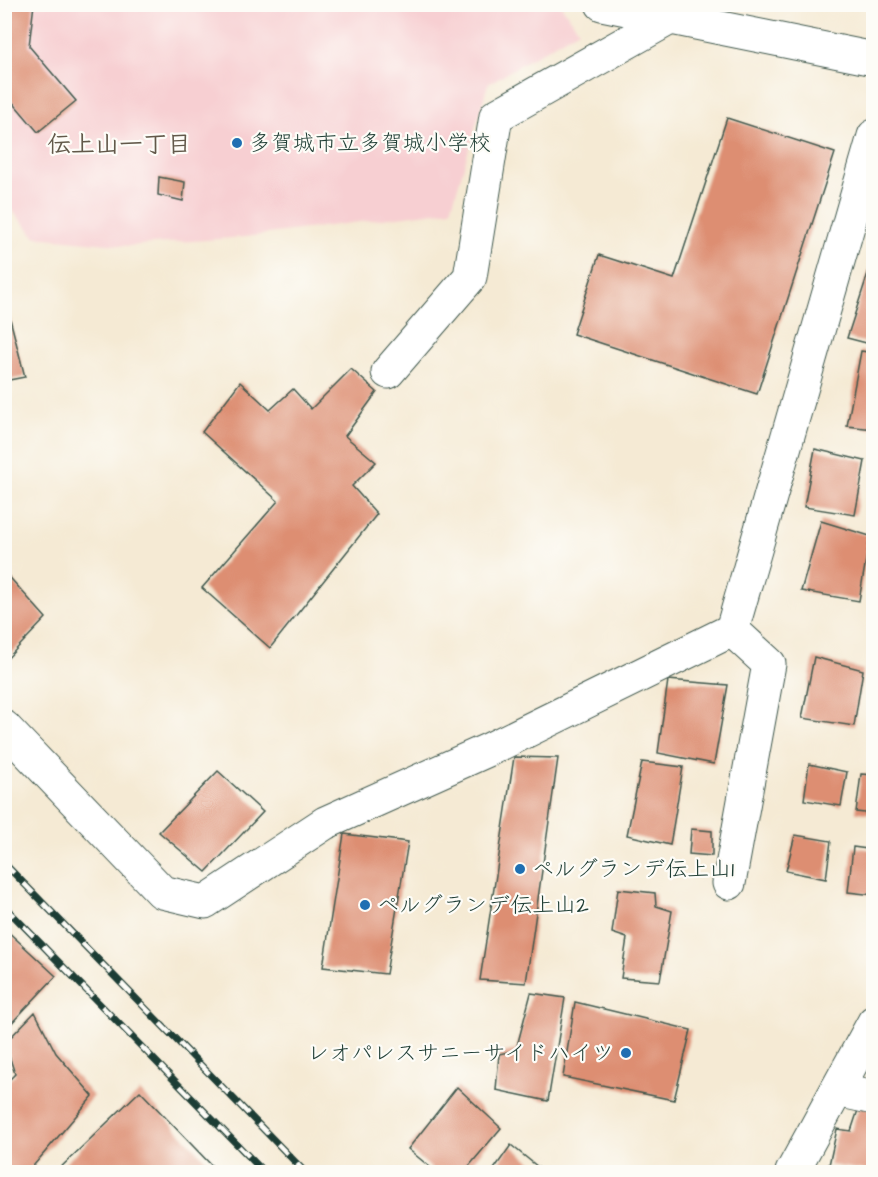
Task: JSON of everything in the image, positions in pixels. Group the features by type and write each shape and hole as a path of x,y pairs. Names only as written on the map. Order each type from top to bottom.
{"street":[{"path":"602,4 873,59"},
{"path":"387,372 470,277 496,116 670,18"},
{"path":"4,727 162,892 205,902 325,823 490,748 732,630 873,136"},
{"path":"729,883 769,664 732,630"},
{"path":"792,1173 873,1022"},
{"path":"837,1090 873,1098"}],"shaded area":[{"name":"多賀城市立多賀城小学校","path":"560,4 579,30 488,84 451,210 245,237 128,246 36,237 5,203 5,5"}],"building":[{"path":"4,4 34,4 29,46 76,101 38,132 4,92"},
{"path":"727,118 835,153 757,394 573,334 599,255 674,279"},
{"path":"159,177 185,182 183,201 158,195"},
{"path":"874,258 874,345 847,338"},
{"path":"9,315 25,377 4,381 4,316"},
{"path":"861,351 874,353 874,429 847,426"},
{"path":"351,369 377,392 345,436 376,462 352,486 377,514 270,648 202,588 278,501 202,432 240,382 270,410 293,389 311,409"},
{"path":"815,449 865,461 855,515 804,507"},
{"path":"821,521 870,536 859,601 801,591"},
{"path":"4,571 46,618 4,662"},
{"path":"814,657 863,670 854,726 802,718"},
{"path":"668,680 728,685 714,764 658,753"},
{"name":"ペルグランデ伝上山1","path":"514,757 558,758 526,983 480,980"},
{"path":"642,762 683,767 670,845 627,835"},
{"path":"809,764 847,772 841,806 804,800"},
{"path":"218,771 263,812 206,872 159,832"},
{"path":"861,774 874,775 874,814 856,812"},
{"path":"691,829 712,831 712,856 689,854"},
{"name":"ペルグランデ伝上山2","path":"344,834 408,842 386,974 323,967"},
{"path":"795,835 831,841 826,879 786,871"},
{"path":"853,847 874,850 874,895 848,892"},
{"path":"618,889 655,893 656,906 672,911 660,981 621,978 627,938 612,933"},
{"path":"4,928 56,976 4,1031"},
{"path":"531,993 565,998 548,1101 496,1090 499,1054 516,1050"},
{"name":"レオパレスサニーサイドハイツ","path":"575,1002 691,1030 674,1100 563,1077"},
{"path":"35,1012 56,1053 93,1096 28,1172 4,1172 4,1085 15,1074 5,1043"},
{"path":"457,1087 501,1128 464,1172 436,1172 408,1149"},
{"path":"140,1091 218,1172 56,1172"},
{"path":"859,1107 874,1109 874,1172 829,1165 837,1129 851,1131"},
{"path":"511,1145 544,1172 492,1172"}],"railway":[{"path":"4,863 305,1172"},
{"path":"4,906 264,1172"}],"place":[{"name":"多賀城市立多賀城小学校","path":"237,143"},
{"name":"ペルグランデ伝上山1","path":"520,869"},
{"name":"ペルグランデ伝上山2","path":"365,905"},
{"name":"レオパレスサニーサイドハイツ","path":"626,1053"}],"district":[{"name":"伝上山一丁目","path":"119,145"}]}
